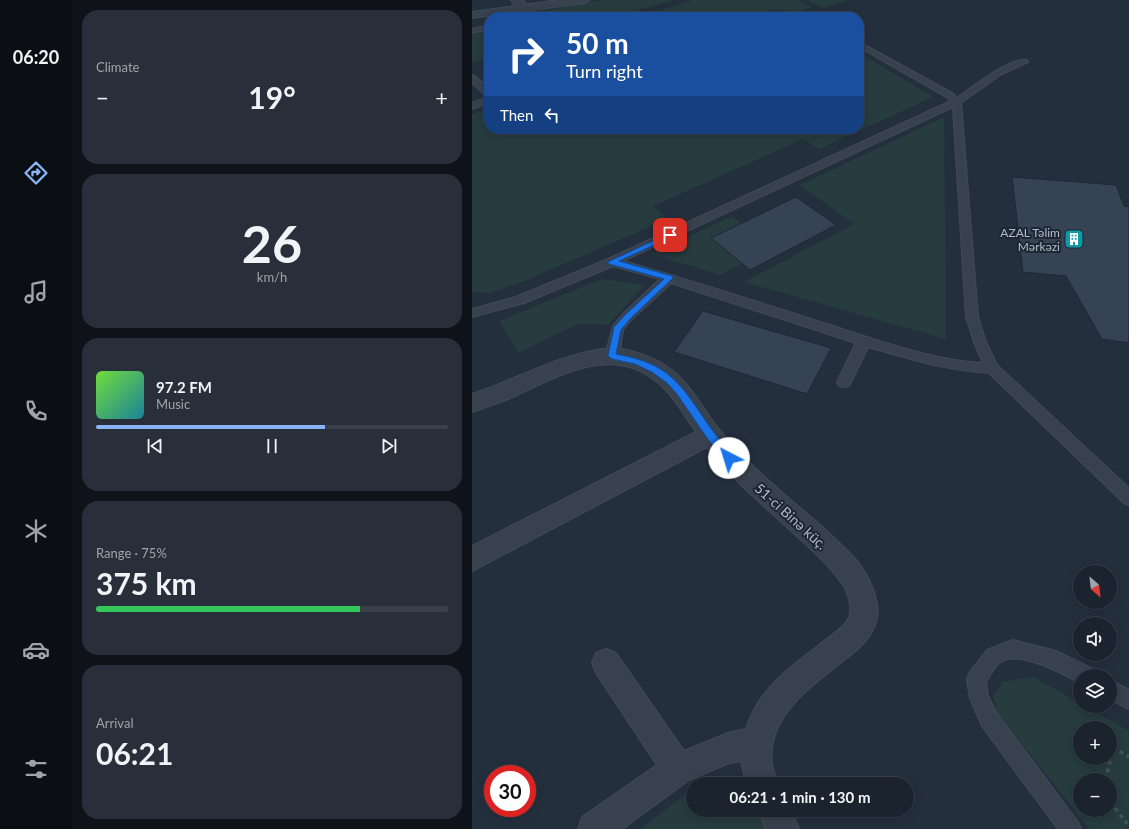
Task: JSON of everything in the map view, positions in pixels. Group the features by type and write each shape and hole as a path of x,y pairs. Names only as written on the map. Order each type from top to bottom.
{"street":[{"path":"486,12 518,5 584,0"},
{"path":"472,15 484,12"},
{"name":"51-ci Binə küç.","path":"472,403 569,365 612,356 637,361 670,380 710,435 729,458 751,480 838,557 855,580 864,603 863,620 853,635 784,692 765,717 756,742 756,763 760,777"},
{"path":"472,559 710,435"},
{"path":"606,663 678,769"},
{"path":"594,829 638,796 678,769 728,748 756,742"},
{"path":"777,817 783,829"}],"lane":[{"path":"472,31 484,28"},
{"path":"864,47 949,95 957,102 972,317 980,342 992,368 1129,498"},
{"path":"472,312 520,300 612,262 957,102 997,74 1024,62"},
{"path":"472,78 484,89"},
{"path":"472,106 484,102"},
{"path":"612,262 670,278 864,341 944,363 966,367 992,368"},
{"path":"612,356 617,329 627,317 670,278"},
{"path":"844,382 864,341"},
{"path":"1071,829 989,719 979,698 976,680 993,656 1013,649 1050,657 1073,669"},
{"path":"1117,693 1129,700"}],"path":[{"path":"1107,773 1114,748 1129,757"},
{"path":"1117,811 1129,826"}],"green space":[{"path":"602,0 673,0 631,12 532,12"},
{"path":"693,0 797,0 812,7 801,11 654,12"},
{"path":"806,0 847,0 823,8"},
{"path":"484,31 484,59 472,63 472,35"},
{"path":"864,56 933,97 864,128"},
{"path":"484,110 484,134 852,134 819,149 803,139 653,206 668,219 517,284 488,293 472,292 472,114"},
{"path":"944,117 946,339 744,282 854,224 800,185"},
{"path":"732,216 741,223 712,238 742,264 720,275 651,254"},
{"path":"602,279 645,285 608,325 578,324 519,353 499,321"},
{"path":"1033,677 1073,699 1073,713 1097,713 1111,721 1073,721 1073,765 1117,765 1117,724 1129,731 1129,829 1089,829 1080,817 1117,817 1117,773 1073,773 1073,809 998,713 993,695 1003,682"},
{"path":"686,794 686,817 760,817 766,829 640,829"}],"building":[{"name":"AZAL Təlim Mərkəzi","path":"1012,177 1116,185 1124,206 1129,207 1129,343 1102,339 1066,276 1023,272"},
{"path":"796,197 836,225 750,270 711,238"},
{"path":"703,311 831,348 807,394 674,352"}],"place":[{"name":"AZAL Təlim Mərkəzi","path":"1074,239"}],"route":[{"path":"670,235 612,262 670,278 627,317 617,329 612,356 637,361 670,380 710,435 729,458"}]}
